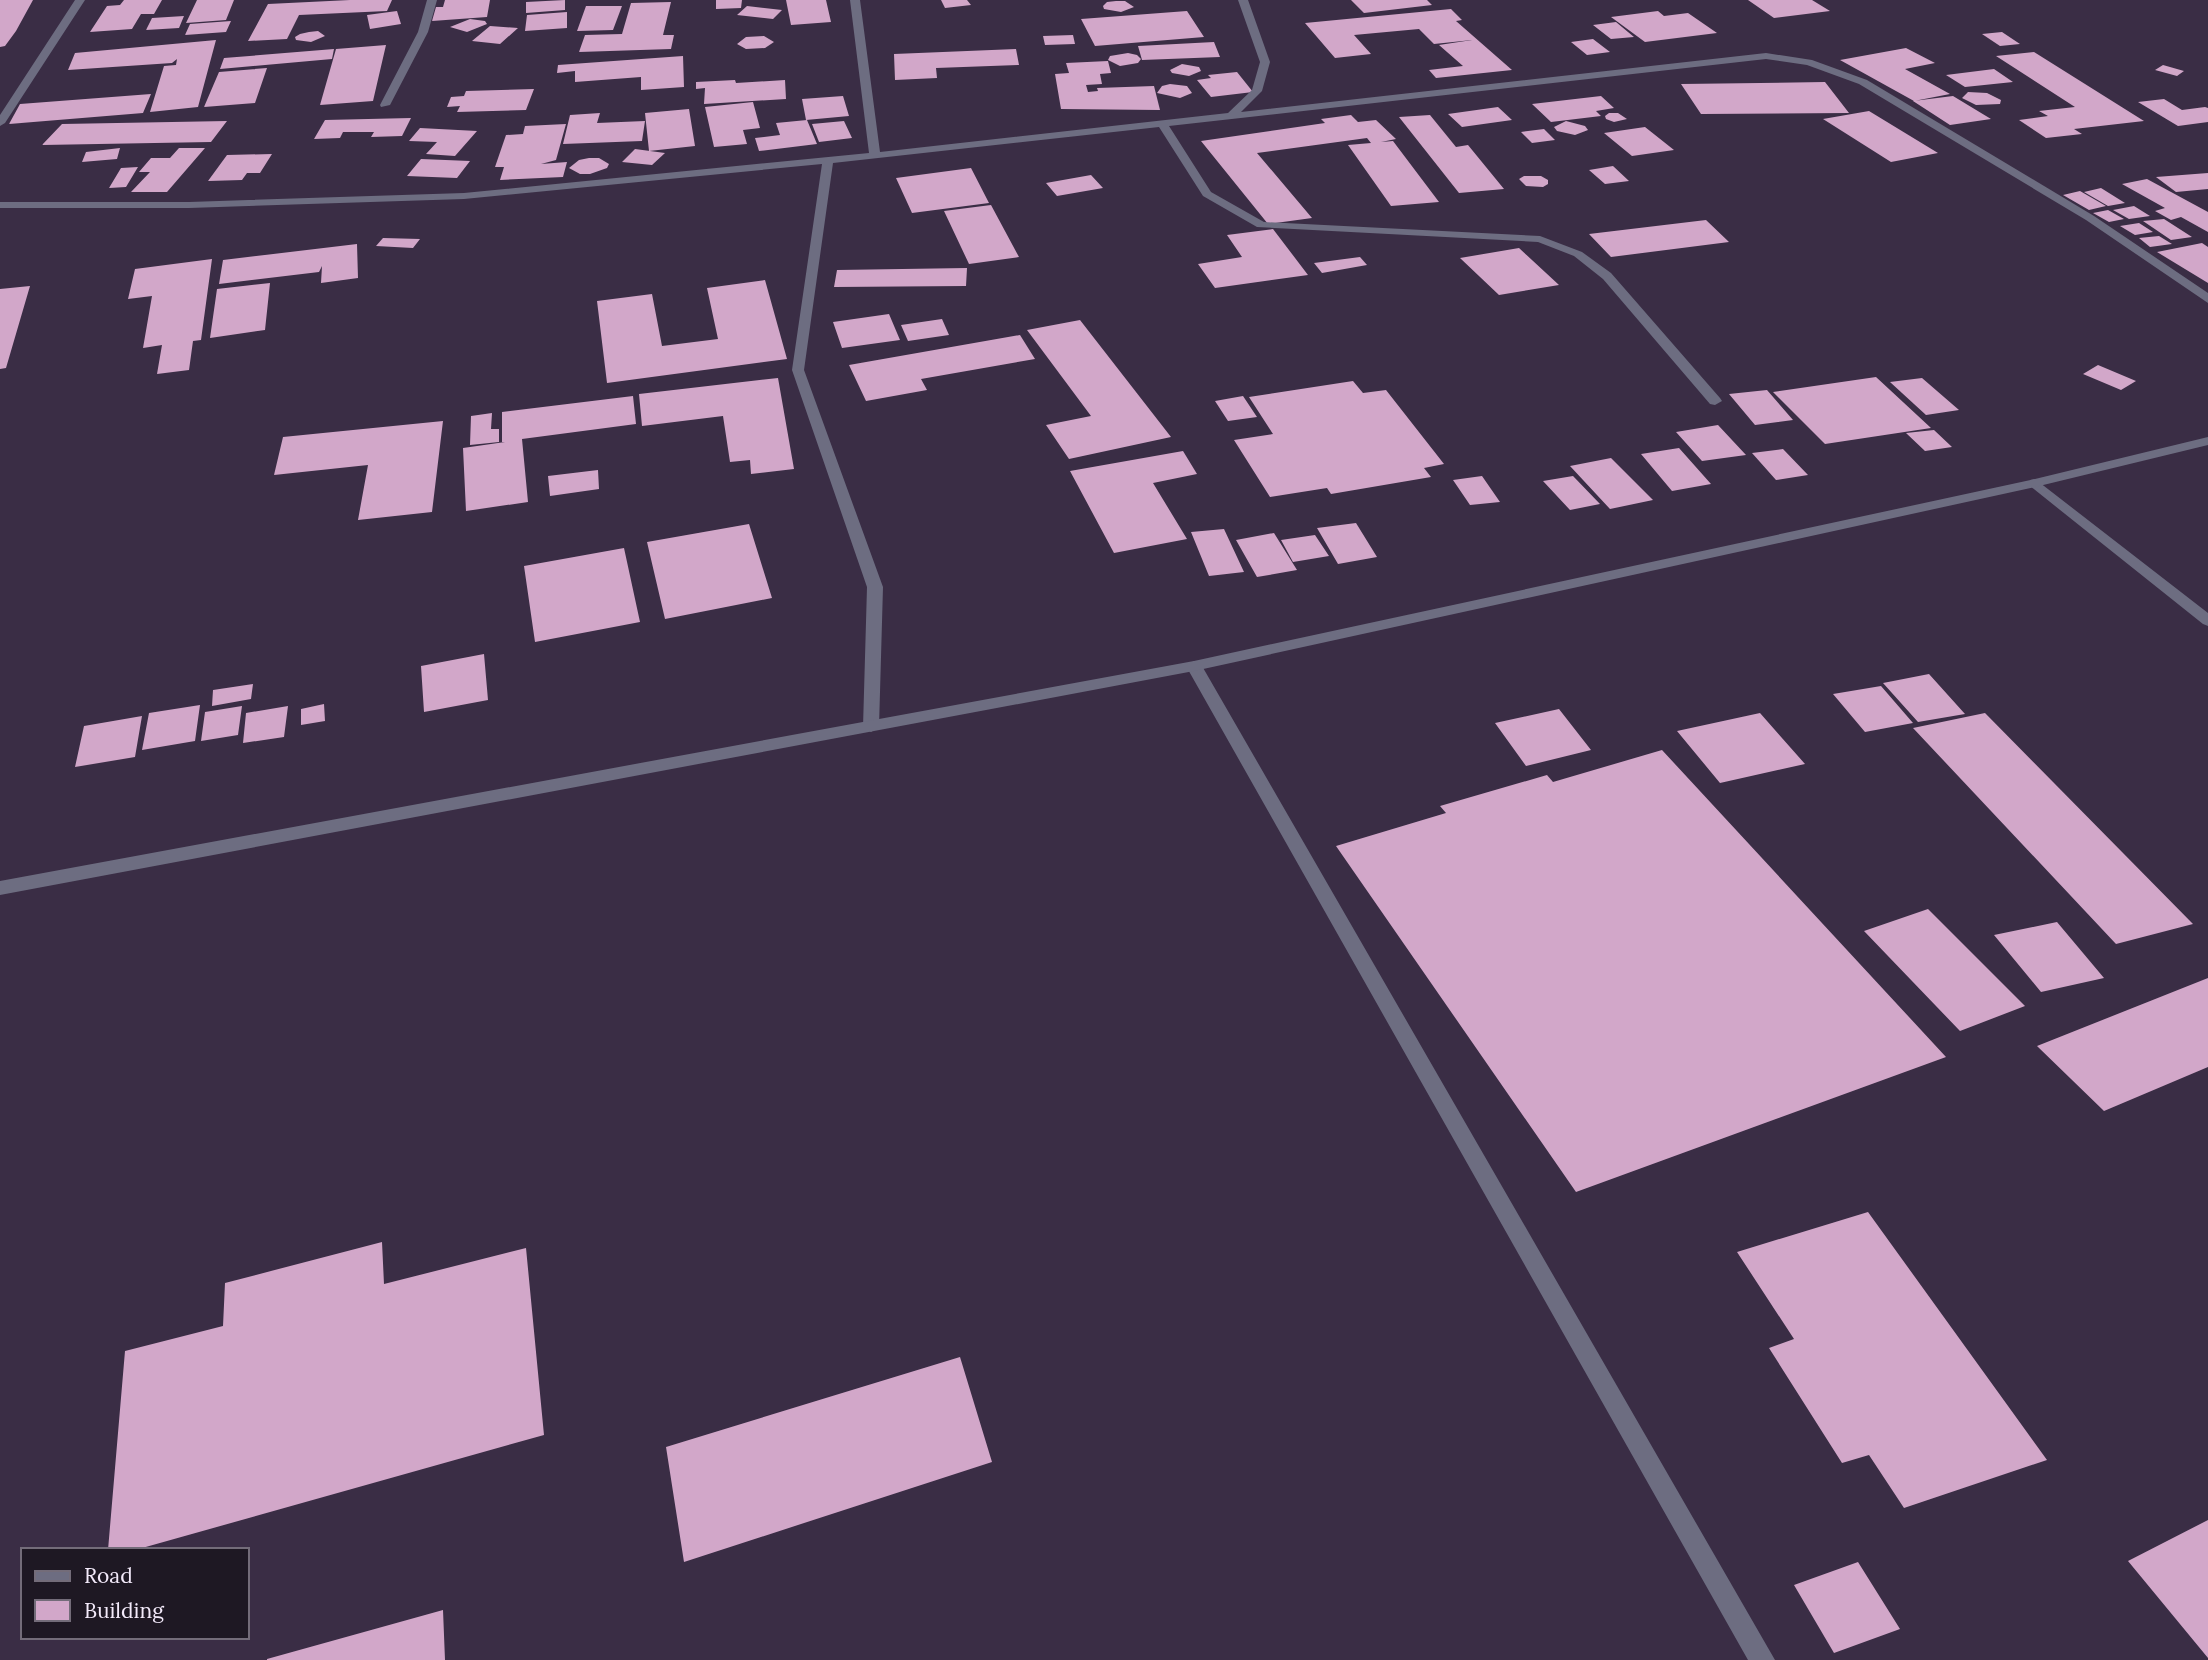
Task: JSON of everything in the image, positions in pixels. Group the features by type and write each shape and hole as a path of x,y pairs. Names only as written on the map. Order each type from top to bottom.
{"street":[{"path":"0,123 80,0"},
{"path":"385,105 423,32 432,0"},
{"path":"855,0 875,156"},
{"path":"1231,116 1257,91 1265,62 1243,0"},
{"path":"0,205 189,205 464,196 875,156 1766,56 1809,61 1863,82 2090,218 2208,299"},
{"path":"1162,124 1208,194 1261,225 1540,239 1578,254 1607,276 1715,401"},
{"path":"828,161 799,370 875,587 871,727"},
{"path":"0,888 1194,667 2035,483 2208,441"},
{"path":"2035,483 2208,621"},
{"path":"1194,667 1762,1660"}],"building":[{"path":"0,0 33,0 16,31 5,46 0,47"},
{"path":"124,0 162,0 154,14 141,14 132,29 90,32 107,6 120,5"},
{"path":"197,0 234,0 226,20 186,23"},
{"path":"392,0 387,11 299,15 287,39 248,41 268,4"},
{"path":"445,0 490,0 487,17 432,21 436,7 443,7"},
{"path":"565,0 565,10 526,13 526,2"},
{"path":"716,0 742,0 741,8 716,9"},
{"path":"786,0 826,0 831,22 791,25"},
{"path":"941,0 967,0 971,5 945,8"},
{"path":"1351,0 1427,0 1432,5 1364,13"},
{"path":"1748,0 1812,0 1830,11 1774,18"},
{"path":"1125,1 1134,7 1121,12 1104,9 1103,6 1107,2"},
{"path":"671,2 663,35 674,35 671,49 579,52 585,35 622,34 631,3"},
{"path":"586,6 622,6 613,30 577,31"},
{"path":"747,6 782,10 773,19 737,15"},
{"path":"1451,9 1462,20 1456,21 1512,70 1436,78 1429,70 1463,66 1439,45 1472,40 1434,44 1419,29 1354,35 1371,54 1335,58 1305,23"},
{"path":"397,11 401,24 370,29 367,15"},
{"path":"1187,11 1204,37 1095,46 1081,19"},
{"path":"1658,11 1664,16 1688,13 1717,33 1645,42 1611,17"},
{"path":"567,12 567,28 525,31 527,15"},
{"path":"184,16 179,28 146,30 152,18"},
{"path":"470,19 485,21 487,24 467,32 450,27"},
{"path":"231,21 226,32 185,35 190,24"},
{"path":"1616,22 1634,37 1611,39 1593,25"},
{"path":"490,26 518,28 500,44 472,41"},
{"path":"318,31 325,36 311,42 296,40 295,37 300,34"},
{"path":"2002,32 2020,44 2000,46 1982,34"},
{"path":"1073,35 1075,44 1045,45 1043,36"},
{"path":"764,36 774,42 765,48 746,49 737,44 746,37"},
{"path":"1593,39 1610,52 1587,55 1571,42"},
{"path":"216,40 198,107 150,112 164,66 176,65 177,59 172,63 68,70 75,53"},
{"path":"1214,42 1220,57 1142,60 1138,46"},
{"path":"386,45 373,101 320,105 336,49"},
{"path":"1906,48 1935,63 1905,69 1950,94 1914,101 1840,60"},
{"path":"334,49 332,59 220,69 224,58"},
{"path":"1016,49 1019,65 936,68 937,78 895,80 894,54"},
{"path":"2034,52 2144,121 2074,129 2082,134 2046,138 2019,120 2048,116 2039,111 2075,107 1996,56"},
{"path":"1128,53 1141,59 1138,63 1120,66 1108,60 1110,56"},
{"path":"683,56 684,87 641,90 641,77 575,82 575,71 557,73 558,65"},
{"path":"1108,61 1111,73 1100,74 1102,84 1086,85 1088,92 1098,91 1097,88 1154,86 1160,110 1061,109 1055,74 1069,73 1066,63"},
{"path":"1182,64 1199,67 1201,71 1189,76 1172,73 1170,70"},
{"path":"2163,65 2184,71 2177,76 2155,70"},
{"path":"267,68 255,103 204,107 219,72"},
{"path":"1994,69 2013,82 1965,87 1946,75"},
{"path":"1237,72 1253,92 1211,97 1197,80 1211,78 1208,75"},
{"path":"735,80 736,83 785,80 786,99 704,104 705,88 696,89 696,82"},
{"path":"1825,82 1849,113 1701,114 1681,84"},
{"path":"1162,86 1187,86 1192,93 1180,98 1157,93"},
{"path":"534,89 526,110 457,112 460,106 447,107 451,97 464,96 466,91"},
{"path":"1968,92 1987,93 2001,100 2000,104 1976,105 1962,98"},
{"path":"151,94 143,113 9,124 20,104"},
{"path":"843,96 849,116 806,120 802,99"},
{"path":"1601,96 1614,108 1596,111 1601,116 1551,122 1532,104"},
{"path":"1953,96 1991,119 1950,125 1913,101"},
{"path":"2164,99 2182,110 2208,108 2208,122 2178,126 2138,102"},
{"path":"753,102 760,128 743,130 747,144 714,147 705,107"},
{"path":"1498,107 1512,120 1462,127 1448,114"},
{"path":"689,109 695,146 649,151 645,113"},
{"path":"1869,111 1938,153 1891,162 1823,119"},
{"path":"600,113 597,123 645,121 642,141 563,144 570,115"},
{"path":"1618,113 1627,119 1614,122 1606,119 1605,116"},
{"path":"1351,115 1358,122 1376,120 1396,139 1381,142 1393,141 1439,202 1391,206 1348,145 1371,143 1367,138 1257,153 1312,218 1268,224 1201,141 1325,123 1321,119"},
{"path":"1430,115 1456,147 1468,145 1504,189 1459,193 1399,117"},
{"path":"411,118 402,136 371,137 374,132 343,132 340,138 314,139 325,120"},
{"path":"807,120 817,144 759,151 755,138 780,135 776,123"},
{"path":"227,121 211,142 42,145 62,124"},
{"path":"844,121 852,138 819,142 812,124"},
{"path":"1566,121 1585,126 1588,130 1575,135 1557,131 1554,127"},
{"path":"566,124 556,160 541,164 567,162 563,177 500,180 504,167 495,167 506,135 523,134 525,126"},
{"path":"1645,127 1674,150 1632,156 1604,133"},
{"path":"420,128 477,131 455,156 426,154 437,142 409,141"},
{"path":"1544,129 1555,140 1532,143 1521,132"},
{"path":"120,148 117,159 82,162 86,152"},
{"path":"179,148 205,148 167,192 131,192 150,172 139,172 151,158 170,158"},
{"path":"635,149 665,153 652,165 622,162"},
{"path":"272,154 260,173 247,173 242,180 208,181 227,155"},
{"path":"599,158 609,164 607,168 590,174 580,174 569,168 579,160"},
{"path":"421,159 470,161 457,178 407,176"},
{"path":"1613,166 1629,181 1605,184 1589,170"},
{"path":"138,167 126,187 109,188 121,168"},
{"path":"971,168 989,203 912,213 896,178"},
{"path":"2208,173 2208,189 2176,192 2156,177"},
{"path":"1091,175 1103,188 1057,196 1046,183"},
{"path":"1524,176 1541,176 1548,180 1548,184 1543,187 1526,186 1519,179"},
{"path":"2147,179 2208,212 2208,232 2181,217 2171,220 2155,211 2165,208 2122,184"},
{"path":"2101,188 2125,203 2108,206 2084,192"},
{"path":"2080,191 2106,206 2089,210 2063,195"},
{"path":"991,205 1019,257 969,264 944,211"},
{"path":"2134,206 2150,216 2129,219 2113,210"},
{"path":"2108,210 2124,219 2109,222 2093,213"},
{"path":"2164,219 2192,237 2171,240 2143,221"},
{"path":"1706,220 1729,242 1611,257 1589,234"},
{"path":"2139,223 2153,232 2135,235 2120,226"},
{"path":"1273,229 1308,275 1215,288 1198,264 1242,257 1227,235"},
{"path":"2159,236 2172,244 2150,247 2139,238"},
{"path":"383,238 420,239 413,248 376,246"},
{"path":"2202,243 2208,247 2208,283 2157,252"},
{"path":"357,244 358,278 321,283 322,266 319,272 219,284 223,260"},
{"path":"1519,248 1559,285 1499,295 1460,258"},
{"path":"1360,257 1367,265 1322,273 1314,263"},
{"path":"212,259 201,340 193,341 189,370 157,374 162,345 143,348 152,296 128,299 135,269"},
{"path":"967,268 966,286 834,287 837,270"},
{"path":"765,280 787,359 607,383 597,301 652,294 662,346 718,339 707,288"},
{"path":"270,283 265,330 210,338 217,289"},
{"path":"30,286 6,368 0,369 0,289"},
{"path":"889,314 900,340 842,348 833,322"},
{"path":"942,319 949,335 908,341 901,325"},
{"path":"1080,320 1171,437 1069,459 1046,425 1091,416 1027,330"},
{"path":"1020,335 1035,359 921,379 927,390 866,401 849,365"},
{"path":"2098,365 2136,381 2121,390 2083,374"},
{"path":"1876,377 1931,428 1825,444 1773,392"},
{"path":"778,378 794,469 751,474 750,460 730,462 723,416 642,426 639,394"},
{"path":"1922,378 1959,410 1926,415 1890,382"},
{"path":"1353,381 1363,393 1386,390 1444,464 1424,468 1431,477 1331,494 1327,488 1270,497 1234,440 1273,434 1249,397"},
{"path":"1767,390 1793,420 1755,425 1729,394"},
{"path":"633,396 636,424 522,439 528,502 466,511 463,448 505,442 502,442 502,412"},
{"path":"1243,396 1257,417 1228,421 1215,401"},
{"path":"492,413 491,429 499,429 499,442 470,445 471,416"},
{"path":"443,421 432,512 358,520 368,465 274,475 283,437"},
{"path":"1718,425 1746,455 1702,461 1676,432"},
{"path":"1934,430 1952,447 1925,451 1906,433"},
{"path":"1679,448 1711,484 1672,491 1641,454"},
{"path":"1783,449 1808,475 1776,480 1752,453"},
{"path":"1183,451 1197,474 1153,483 1187,539 1114,553 1070,471"},
{"path":"1611,458 1653,500 1610,509 1570,466"},
{"path":"598,470 599,489 550,496 548,476"},
{"path":"1482,476 1500,502 1470,505 1453,480"},
{"path":"1573,476 1600,504 1570,510 1543,481"},
{"path":"1356,523 1377,557 1338,564 1317,528"},
{"path":"749,524 772,598 665,619 647,542"},
{"path":"1224,529 1244,572 1209,576 1191,532"},
{"path":"1274,533 1297,570 1257,577 1236,540"},
{"path":"1315,535 1329,556 1293,562 1281,540"},
{"path":"624,548 640,622 535,642 524,566"},
{"path":"484,654 488,700 424,712 421,666"},
{"path":"1929,674 1965,714 1918,722 1883,683"},
{"path":"253,684 251,699 212,706 213,690"},
{"path":"1881,686 1913,723 1865,732 1833,694"},
{"path":"324,704 325,721 301,725 301,709"},
{"path":"200,705 195,741 142,750 149,713"},
{"path":"242,706 238,735 201,741 205,712"},
{"path":"288,706 284,737 243,743 246,713"},
{"path":"1559,709 1591,750 1526,766 1495,723"},
{"path":"1760,713 1805,764 1720,783 1677,731"},
{"path":"1985,713 2193,924 2116,944 1913,728"},
{"path":"142,716 135,757 75,767 84,726"},
{"path":"1662,750 1946,1057 1576,1192 1336,846 1446,813 1440,806 1547,775 1553,782"},
{"path":"1928,909 2025,1006 1960,1031 1864,931"},
{"path":"2057,922 2104,978 2041,992 1994,935"},
{"path":"2208,978 2208,1067 2104,1111 2037,1046"},
{"path":"1868,1212 2047,1460 1904,1508 1869,1455 1842,1463 1769,1348 1794,1339 1737,1252"},
{"path":"382,1242 384,1284 526,1248 544,1435 142,1548 108,1548 125,1351 223,1326 225,1283"},
{"path":"960,1357 992,1462 684,1562 666,1447"},
{"path":"2208,1520 2208,1658 2128,1561"},
{"path":"1858,1562 1900,1629 1834,1653 1794,1585"},
{"path":"443,1610 445,1660 267,1660 267,1659"}]}
